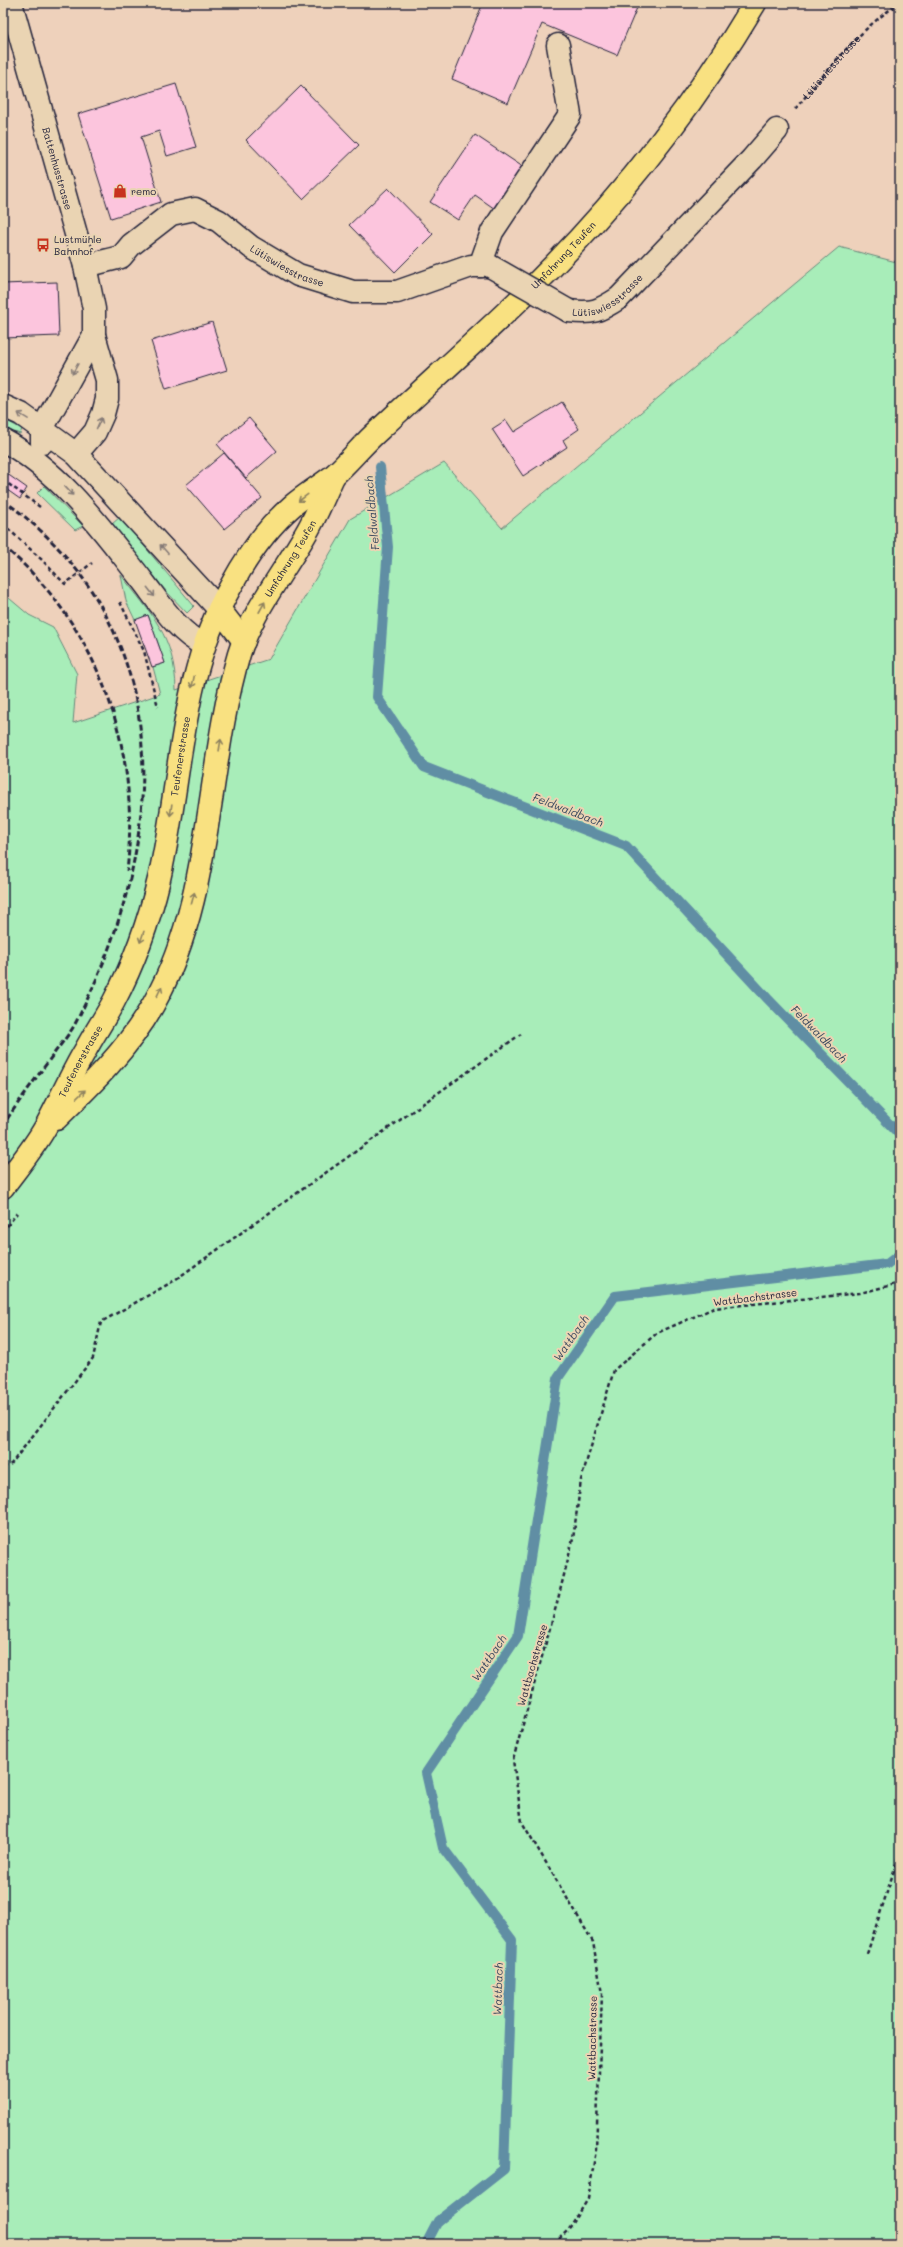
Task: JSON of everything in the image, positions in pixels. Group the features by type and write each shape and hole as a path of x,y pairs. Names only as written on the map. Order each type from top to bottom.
{"main road":[{"name":"Umfahrung Teufen","path":"219,609 231,585 270,530 291,507 334,474 363,444 519,300 618,194 677,119 725,53 755,3"},
{"name":"Umfahrung Teufen","path":"244,641 306,534 334,474"},
{"path":"219,609 244,641"},
{"name":"Teufenerstrasse","path":"3,1187 43,1131 84,1053 115,1000 135,957 149,917 169,830 185,722 195,672 204,645 219,609"},
{"path":"204,645 244,641"},
{"name":"Teufenerstrasse","path":"43,1131 109,1068 154,1004 168,974 182,936 197,881 228,696 244,641"}],"street":[{"name":"Battenhusstrasse","path":"11,3 85,266 94,309 94,335 107,380 107,399 103,414 95,432 76,454"},
{"path":"485,266 492,232 570,115 558,45"},
{"name":"Lütiswiesstrasse","path":"85,266 121,257 131,245 171,214 195,209 219,221 251,247 298,276 353,292 397,292 471,266 485,266 569,311 587,313 598,311 619,298 752,159 777,130"},
{"name":"Battenhusstrasse","path":"42,429 94,335"},
{"path":"3,406 21,414 76,454 219,609"},
{"path":"41,464 42,429"},
{"path":"3,440 41,464 60,482 98,525 172,618 193,640 204,645"},
{"path":"41,464 76,454"}],"path":[{"name":"Lütiswiesstrasse","path":"777,130 845,51 881,15 900,3"},
{"path":"3,480 46,512"},
{"path":"3,524 42,560 64,584 94,561"},
{"path":"90,556 98,567"},
{"path":"119,600 144,651 158,708"},
{"path":"3,1467 11,1464 93,1358 101,1322 172,1282 520,1034"},
{"name":"Wattbachstrasse","path":"554,2244 570,2228 588,2199 596,2150 602,1994 593,1942 522,1822 513,1760 573,1539 581,1480 614,1370 657,1333 714,1308 860,1293 900,1283"},
{"path":"867,1954 900,1852"}],"green space":[{"path":"839,247 900,263 900,2244 3,2244 3,593 29,615 53,627 77,674 73,723 160,694 153,667 165,663 148,615 135,620 126,601 121,575 151,614 166,640 175,671 176,690 269,659 350,519 444,463 502,528"},
{"path":"3,419 22,429 20,434 3,428"},
{"path":"44,486 83,526 75,530 37,493"},
{"path":"120,517 194,606 187,613 166,591 112,524"}],"building":[{"path":"483,3 639,3 617,55 542,24 508,103 452,79"},
{"path":"176,84 196,147 167,156 159,131 141,137 161,202 111,218 78,114"},
{"path":"301,86 359,145 303,199 246,140"},
{"path":"475,135 526,169 498,211 475,195 458,220 430,202"},
{"path":"388,188 433,234 395,272 349,225"},
{"path":"57,282 59,336 3,338 3,284"},
{"path":"212,322 227,370 166,389 151,341"},
{"path":"562,402 579,429 563,440 567,447 523,476 492,429 506,420 514,432"},
{"path":"249,418 277,451 246,478 217,444"},
{"path":"224,453 262,498 224,529 186,485"},
{"path":"3,471 27,488 20,499 3,487"},
{"path":"3,516 8,520 3,527"},
{"path":"148,615 165,663 152,667 135,620"}],"waterway":[{"name":"Feldwaldbach","path":"380,467 388,547 377,697 424,767 626,846 768,999 900,1135"},
{"name":"Wattbach","path":"426,2244 438,2221 504,2169 512,1940 443,1848 426,1773 518,1636 558,1378 615,1296 887,1264 900,1254"}],"railway":[{"path":"3,500 62,552 104,611 130,676 142,744 141,814 128,885 106,956 73,1028 3,1125"},
{"path":"3,546 36,578 65,613 88,651 106,692 119,735 127,780 130,825 127,871"}],"place":[{"name":"remo","path":"120,191"},
{"name":"Lustmühle Bahnhof","path":"43,245"}]}
